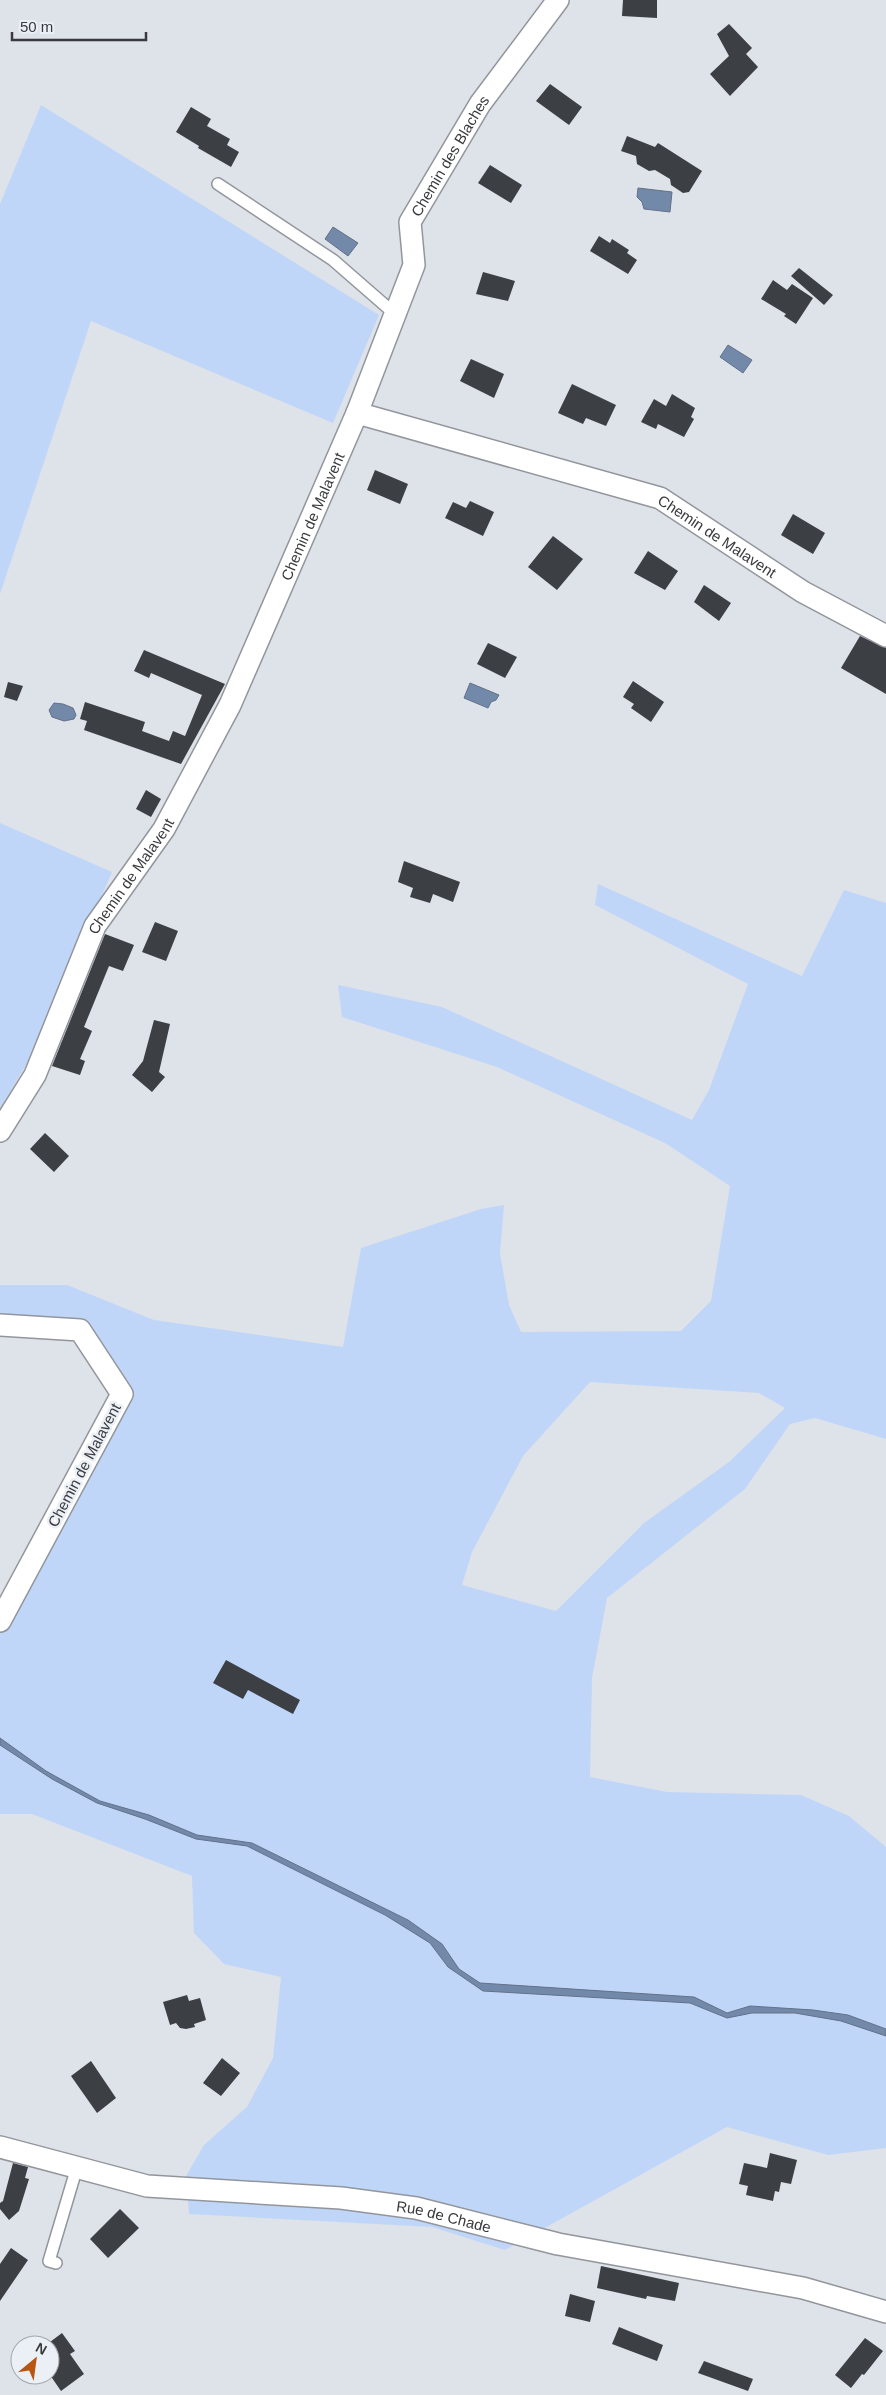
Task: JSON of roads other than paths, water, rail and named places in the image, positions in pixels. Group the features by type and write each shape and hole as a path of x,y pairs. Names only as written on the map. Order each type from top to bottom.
{"street":[{"name":"Chemin des Blaches","path":"357,413 414,265 410,222 480,104 558,0"},
{"name":"Chemin de Malavent","path":"0,1132 34,1075 96,926 164,829 230,705 357,413 660,498 803,592 886,636"},
{"name":"Chemin de Malavent","path":"0,1325 80,1330 122,1394 0,1621"},
{"name":"Rue de Chade","path":"0,2146 147,2186 341,2198 416,2208 558,2244 803,2288 886,2312"}],"lane":[{"path":"218,184 333,260 395,314"},
{"path":"56,2263 49,2261 77,2167"}]}
